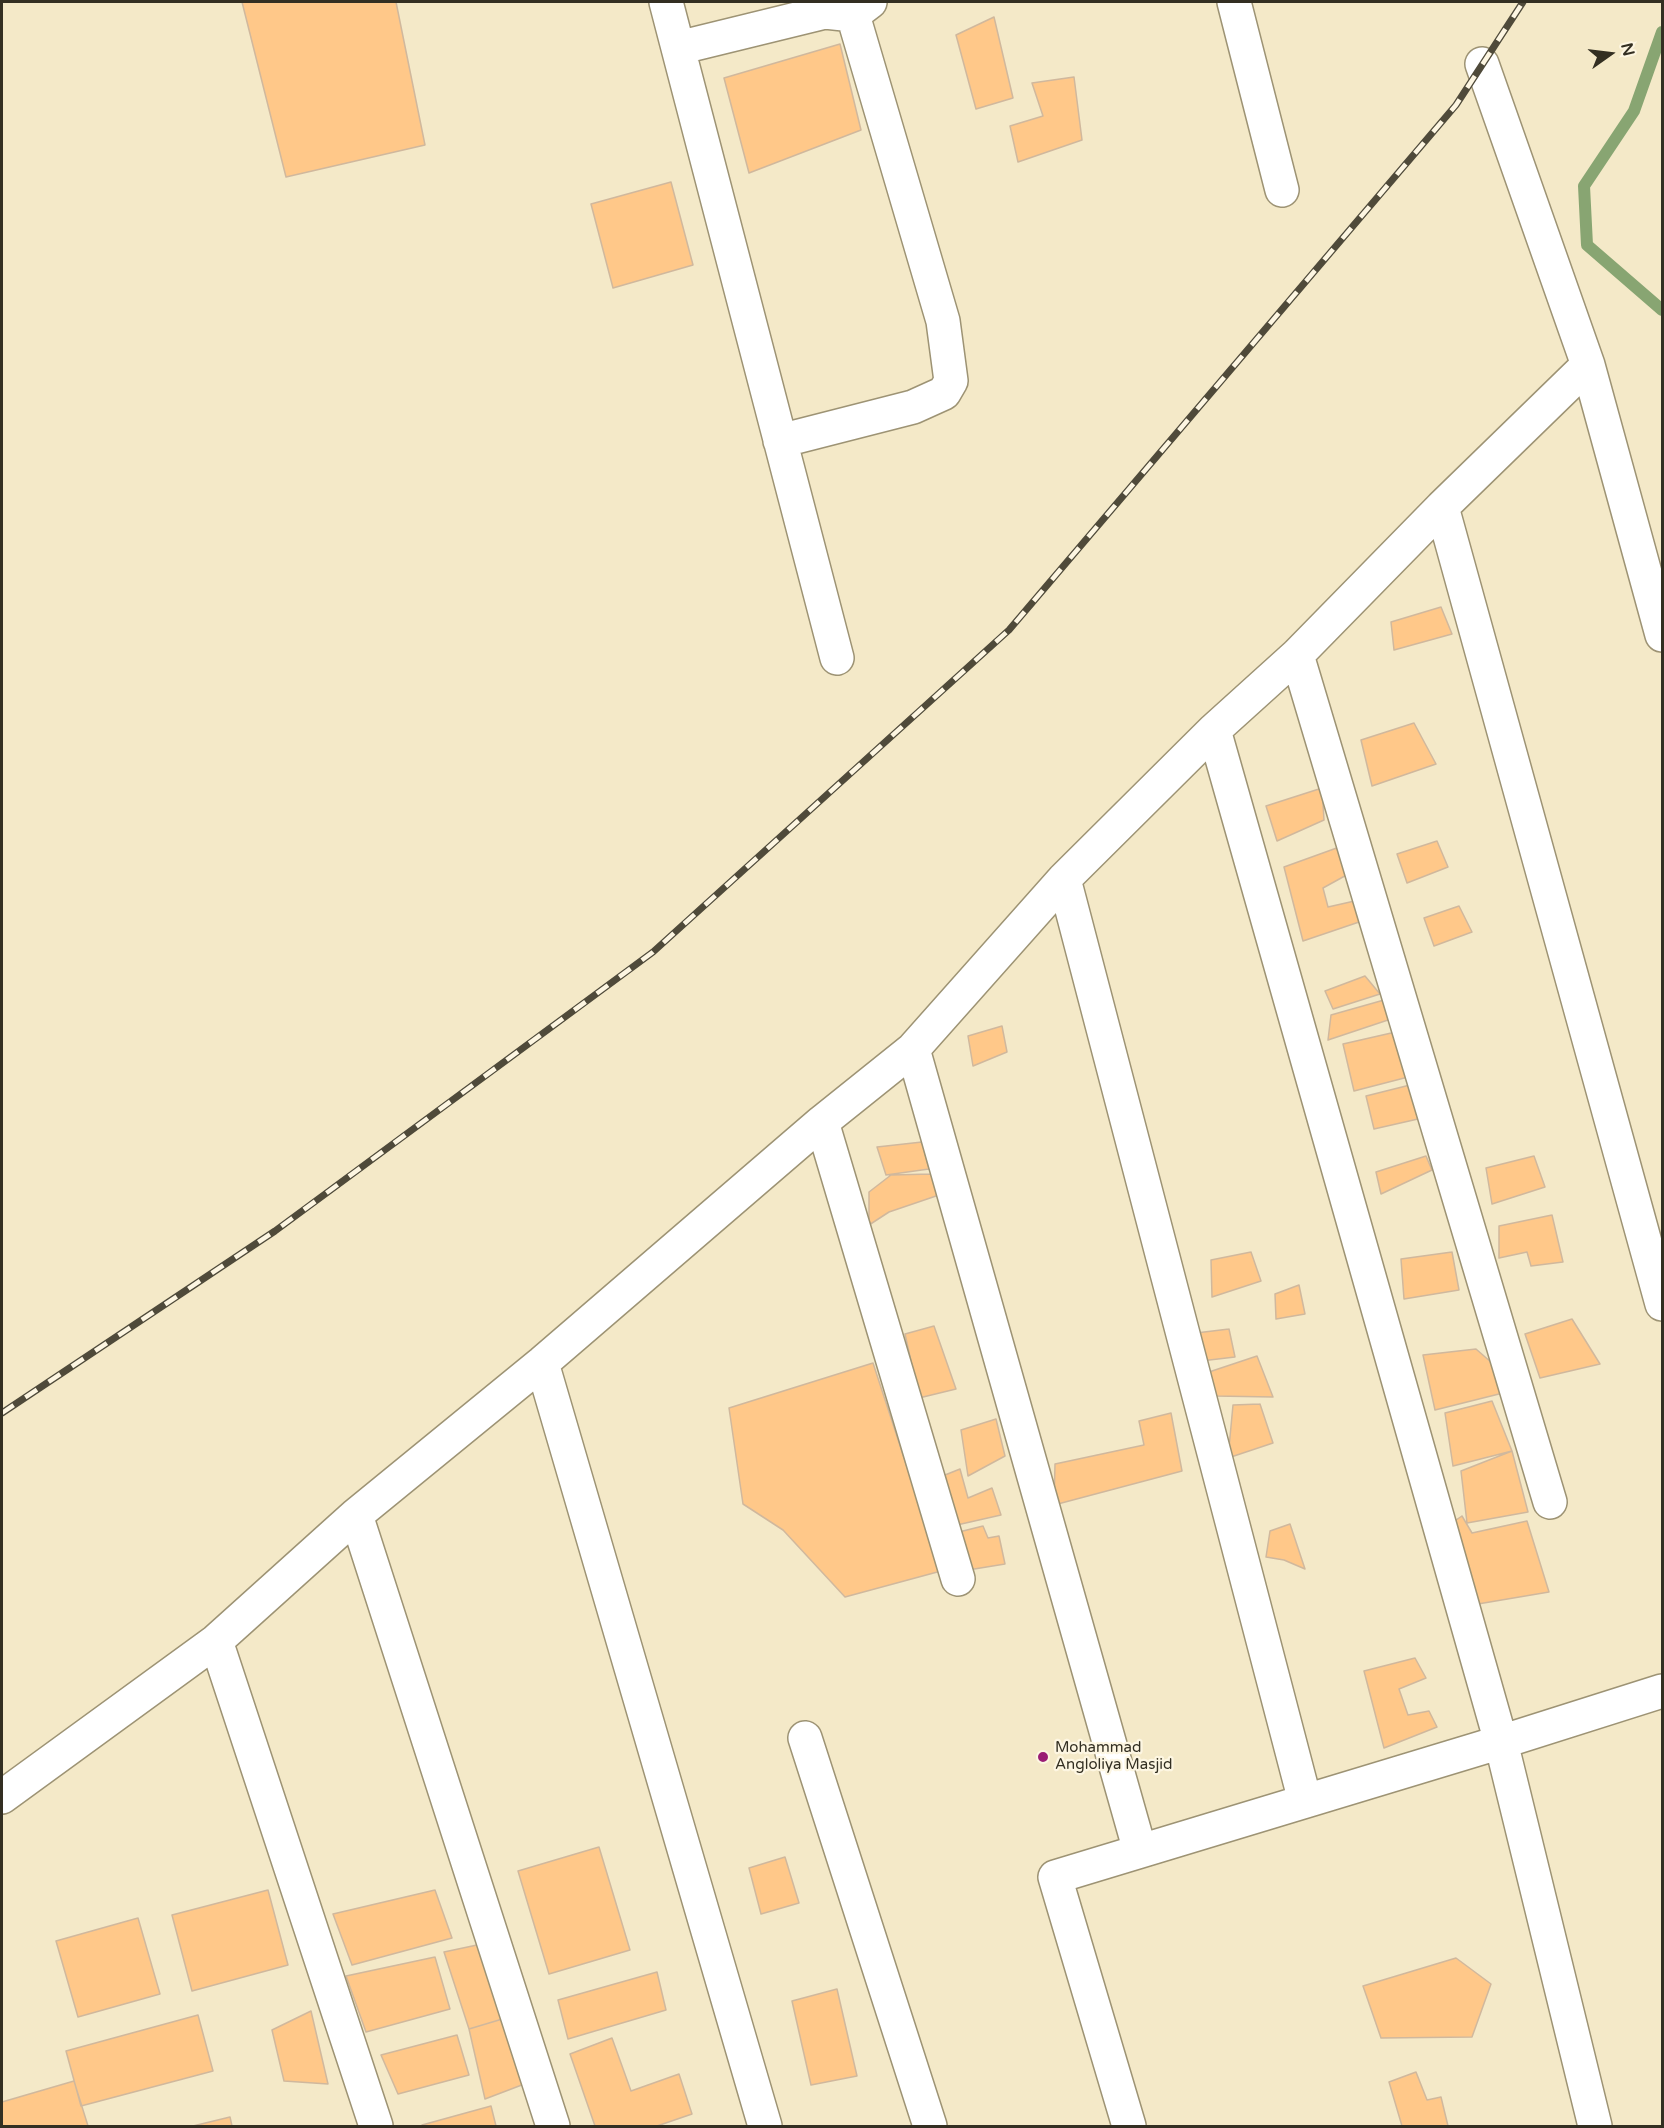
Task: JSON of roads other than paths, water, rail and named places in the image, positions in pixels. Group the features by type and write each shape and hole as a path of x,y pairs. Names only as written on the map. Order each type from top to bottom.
{"street":[{"path":"666,2 837,658"},
{"path":"1234,2 1282,190"},
{"path":"678,48 825,12 861,8 943,321 951,381 944,393 913,407 780,441"},
{"path":"1482,64 1588,365 1662,634"},
{"path":"2,1797 216,1641 356,1515 542,1363 822,1122 913,1049 1064,879 1214,730 1297,655 1442,507 1588,365"},
{"path":"1442,507 1662,1304"},
{"path":"1297,655 1550,1502"},
{"path":"1214,730 1501,1742 1596,2127"},
{"path":"1064,879 1305,1801"},
{"path":"913,1049 1140,1851"},
{"path":"822,1122 958,1579"},
{"path":"542,1363 765,2127"},
{"path":"356,1515 553,2127"},
{"path":"216,1641 376,2127"},
{"path":"1129,2127 1055,1877 1662,1691"},
{"path":"805,1738 930,2127"}],"waterway":[{"path":"1662,32 1634,111 1584,186 1587,245 1662,310"}],"railway":[{"path":"2,1413 275,1231 653,952 1009,630 1456,105 1523,2"}],"place":[{"name":"Mohammad Angloliya Masjid","path":"1043,1757"}]}
